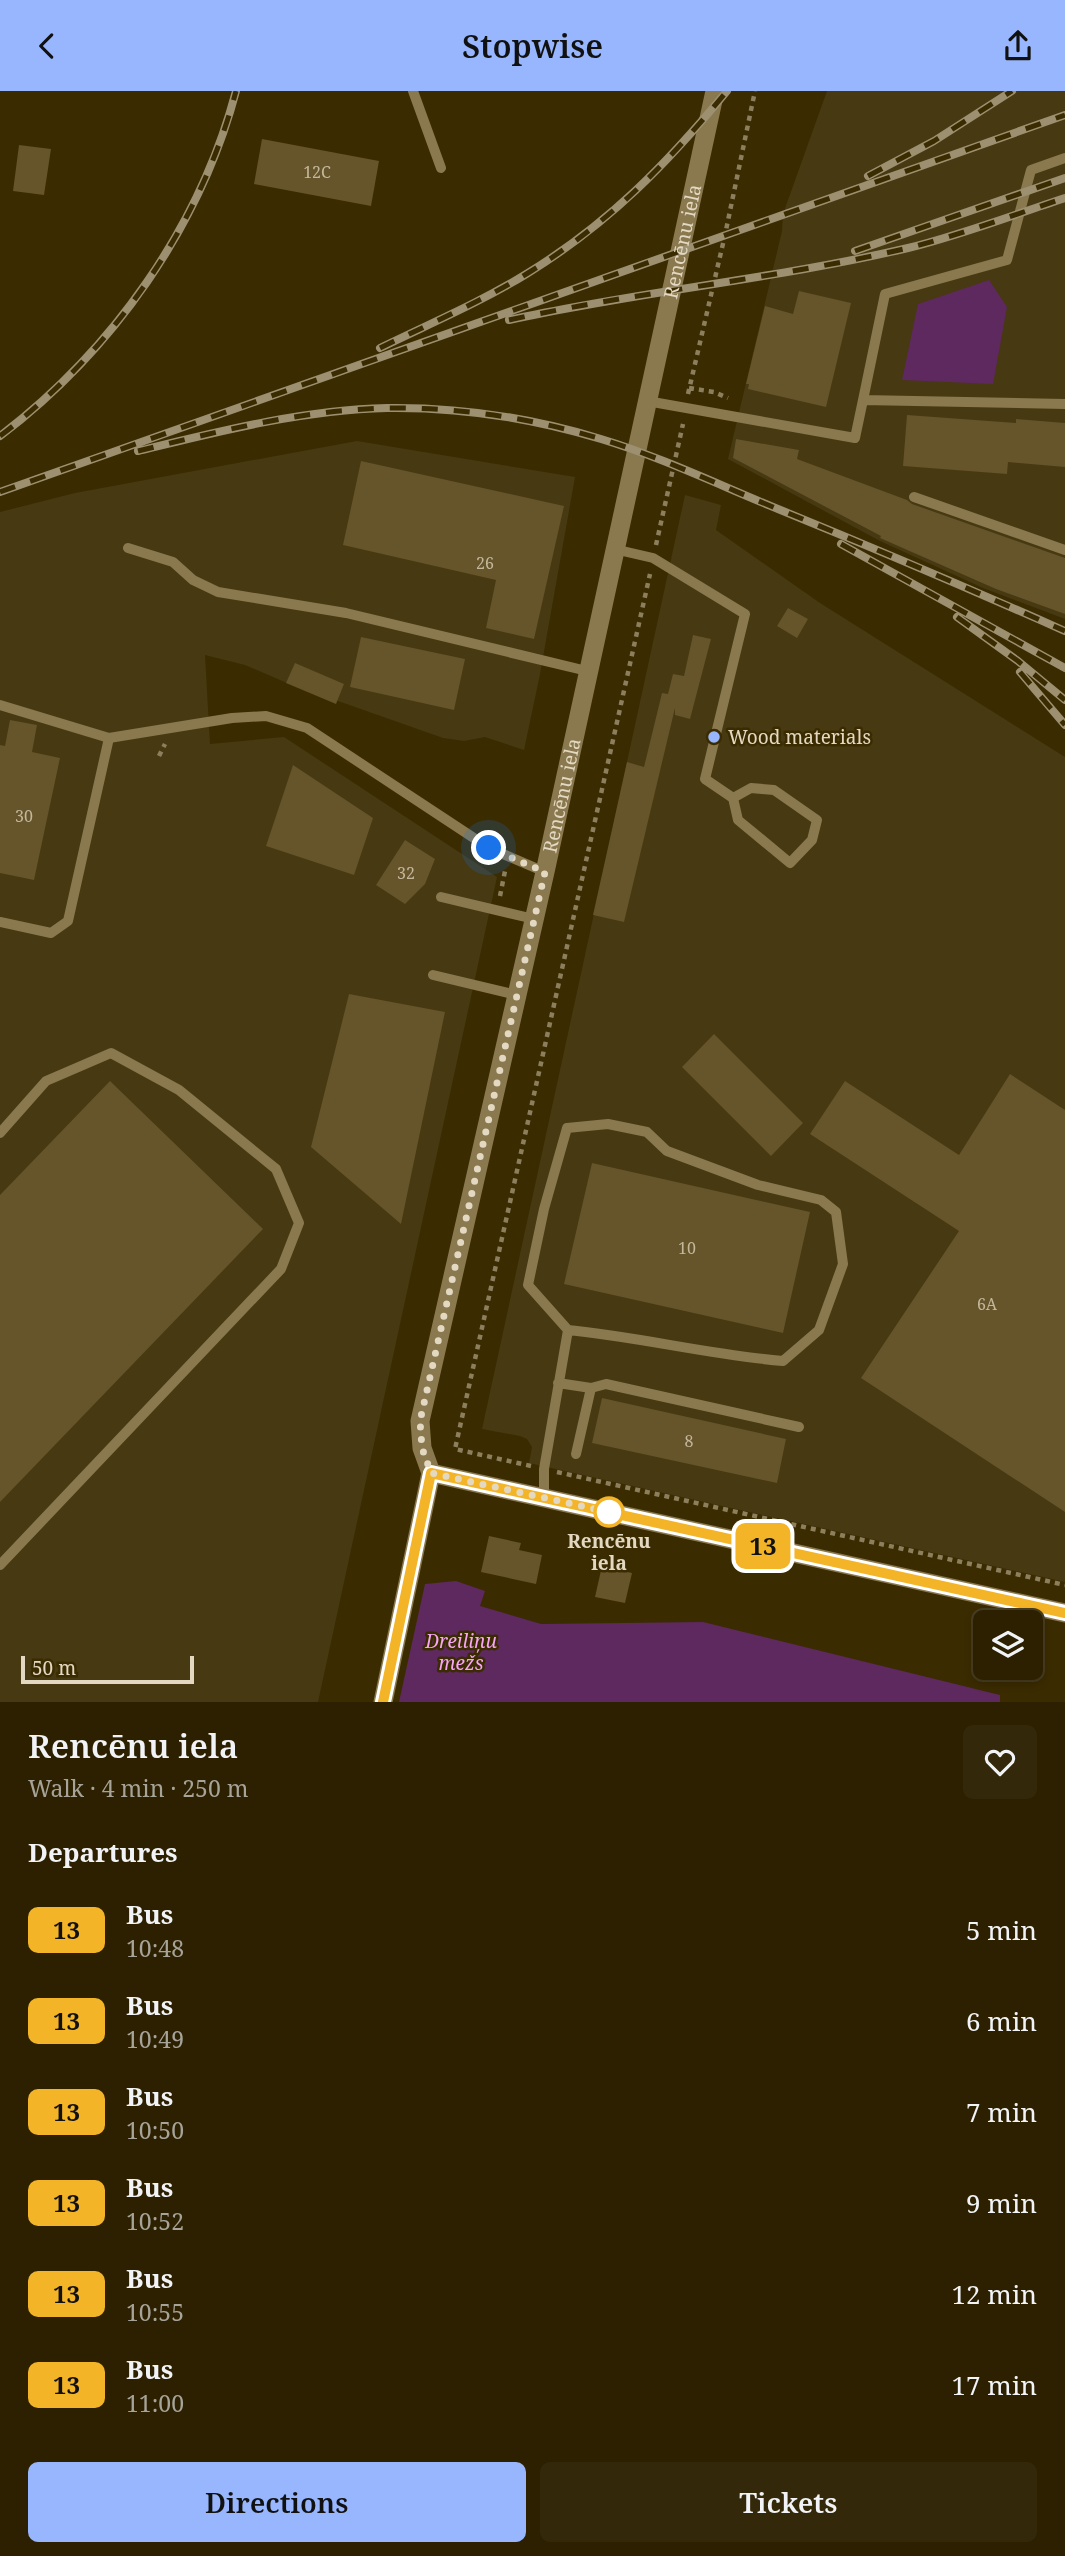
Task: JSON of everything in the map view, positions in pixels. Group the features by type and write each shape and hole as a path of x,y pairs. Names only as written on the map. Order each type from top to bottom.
{"street":[{"name":"Rencēnu iela","path":"383,1702 431,1473 422,1448 420,1421 545,872 715,91"},
{"path":"431,1473 1065,1613"}],"lane":[{"path":"414,91 441,168"},
{"path":"647,401 855,439 884,294 1007,260 1031,170 1065,159"},
{"path":"863,400 1065,404"},
{"path":"914,497 1065,550"},
{"path":"128,548 173,562 193,580 219,592 346,613 587,671"},
{"path":"614,549 653,558 745,614 705,779 733,798 738,820 790,863 812,840 817,820 774,790 751,788 733,798"},
{"path":"0,705 109,739 232,718 266,716 307,728 489,848 545,872"},
{"path":"0,922 51,933 68,921 109,739"},
{"path":"440,897 534,919"},
{"path":"433,975 517,995"},
{"path":"0,1133 46,1081 111,1053 179,1090 276,1169 299,1223 281,1269 0,1565"},
{"path":"608,1124 647,1132 667,1151 758,1185 821,1200 836,1212 843,1264 819,1330 783,1361 733,1357 617,1335 568,1330 528,1285 544,1209 567,1128 608,1124"},
{"path":"544,1498 544,1469 568,1330"},
{"path":"558,1383 591,1388 606,1384 799,1427"},
{"path":"576,1454 591,1388"}],"path":[{"path":"755,91 455,1449 1065,1585"},
{"path":"689,388 714,392 738,402"}],"shaded area":[{"path":"827,91 1065,91 1065,619 983,588 880,541 728,459 782,231 783,214"},
{"path":"357,441 575,477 524,750 485,737 464,741 443,738 287,683 245,665 205,655 210,744 284,737 497,877 318,1702 0,1702 0,512 75,493"},
{"path":"685,495 721,505 716,530 820,603 1065,757 1065,1582 529,1463 532,1447 527,1439 482,1429"}],"green space":[{"path":"989,280 1007,307 993,384 902,380 918,304"},
{"name":"Dreiliņu mežs","path":"456,1581 485,1591 480,1606 541,1624 703,1622 1000,1695 1000,1702 399,1702 425,1584"}],"building":[{"path":"262,139 379,161 371,206 254,184"},
{"path":"19,145 51,149 44,195 13,191"},
{"path":"799,291 851,303 826,407 748,389 749,384 746,384 765,306 793,314"},
{"path":"907,415 1016,423 1016,419 1065,423 1065,467 1008,462 1007,474 903,466"},
{"path":"736,439 799,450 797,459 912,504 1065,558 1065,614 996,589 880,538 881,536 733,458"},
{"path":"361,461 564,506 534,639 486,628 496,580 343,545"},
{"path":"788,608 808,619 797,638 777,626"},
{"path":"693,635 711,639 690,719 675,715 675,708 624,922 593,915 627,762 644,767 662,693 668,694 673,674 684,676"},
{"path":"361,637 465,659 454,710 350,687"},
{"path":"295,663 344,684 336,704 286,683"},
{"path":"10,720 37,725 32,752 60,758 34,880 0,873 0,745 5,746"},
{"path":"293,765 373,818 354,875 266,846"},
{"path":"405,840 435,859 425,884 405,904 376,885"},
{"path":"349,994 445,1012 401,1224 311,1147"},
{"path":"714,1034 803,1123 771,1156 682,1067"},
{"path":"1010,1074 1065,1110 1065,1512 861,1378 959,1231 810,1134 845,1081 959,1155"},
{"path":"110,1081 263,1229 0,1502 0,1195"},
{"path":"592,1163 810,1212 783,1333 564,1284"},
{"path":"602,1398 786,1439 777,1483 592,1443"},
{"path":"489,1536 521,1543 519,1550 542,1555 536,1584 481,1572"},
{"path":"602,1566 632,1573 625,1603 595,1597"}],"railway":[{"path":"0,436 41,402 79,365 146,283 175,238 200,190 236,91"},
{"path":"380,348 510,284 585,234 659,167 727,91"},
{"path":"868,176 934,141 1012,91"},
{"path":"0,492 1065,115"},
{"path":"855,251 1065,178"},
{"path":"509,320 858,259 967,231 1065,198"},
{"path":"138,451 292,417 355,410 441,409 549,425 623,446 668,463 1065,631"},
{"path":"841,544 1065,668"},
{"path":"957,617 1018,661 1065,700"},
{"path":"1020,672 1065,725"}],"bus line":[{"name":"13","path":"383,1702 431,1473 1065,1613"}],"place":[{"name":"Wood materials","path":"714,737"},
{"name":"Rencēnu iela","path":"609,1512"}],"route":[{"path":"489,848 545,872 420,1421 422,1448 431,1473 609,1512"}]}
